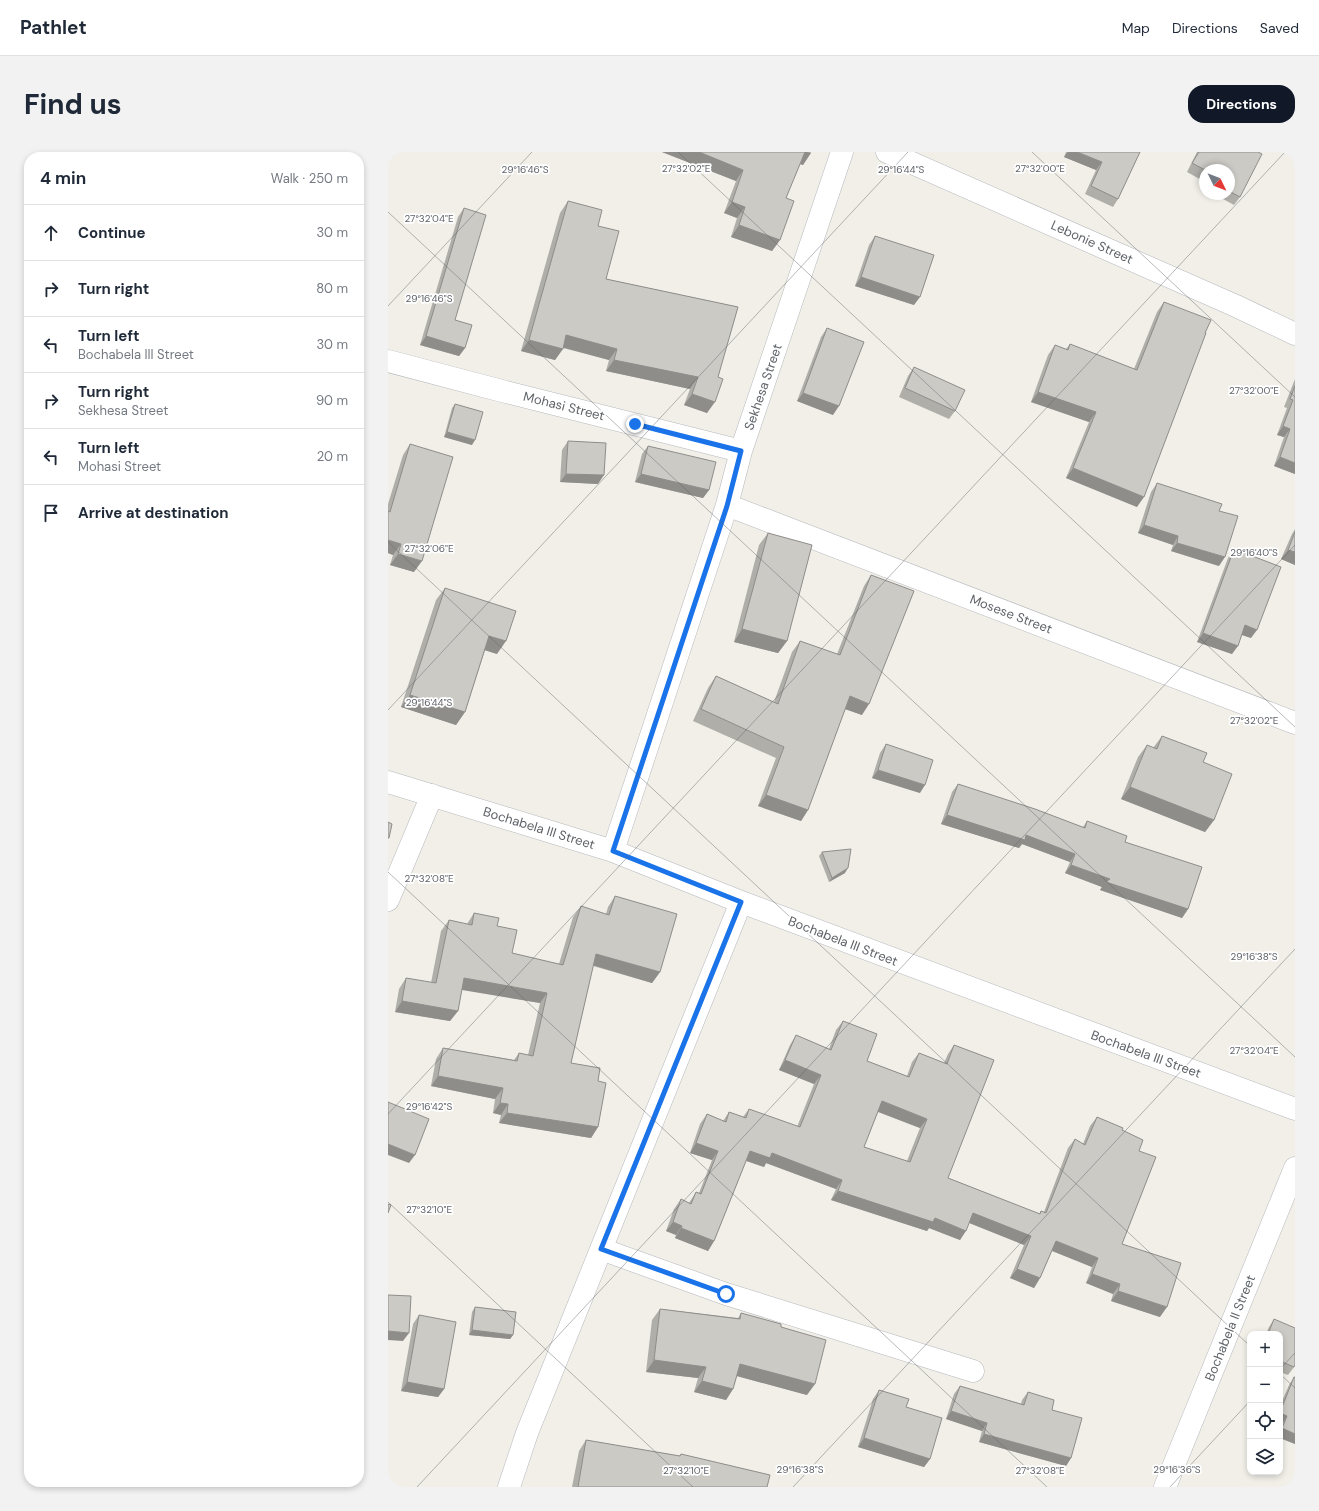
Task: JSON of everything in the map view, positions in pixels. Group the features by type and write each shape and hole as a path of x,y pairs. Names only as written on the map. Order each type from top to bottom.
{"street":[{"name":"Sekhesa Street","path":"613,851 727,506 741,451 842,152"},
{"name":"Lebonie Street","path":"887,152 1236,306 1295,334"},
{"name":"Mohasi Street","path":"388,361 741,451"},
{"name":"Mosese Street","path":"727,506 1295,723"},
{"name":"Bochabela III Street","path":"388,782 613,851 741,902 1295,1109"},
{"path":"388,900 432,795"},
{"path":"509,1487 526,1433 741,902"},
{"name":"Bochabela II Street","path":"1165,1487 1295,1168"},
{"path":"601,1249 726,1294 973,1370"}],"building":[{"path":"699,152 805,152 786,198 794,201 780,240 739,225 745,207 732,202 743,170"},
{"path":"1077,152 1140,152 1118,199 1091,186 1102,162"},
{"path":"1199,152 1258,152 1262,154 1240,197 1235,194 1235,164 1199,164 1199,167 1192,163"},
{"path":"568,201 602,210 598,226 619,231 606,279 738,307 718,377 723,379 715,402 692,394 698,377 614,360 617,349 566,335 563,349 529,340"},
{"path":"464,208 486,215 455,320 472,325 465,348 426,336"},
{"path":"875,236 934,255 920,297 861,277"},
{"path":"1164,302 1211,320 1144,497 1073,468 1096,412 1038,392 1055,345 1068,350 1070,344 1137,370"},
{"path":"827,328 864,342 839,406 803,393"},
{"path":"914,367 965,390 955,411 905,388"},
{"path":"1295,386 1295,463 1280,457 1290,429 1283,426 1293,400 1290,399"},
{"path":"455,404 483,412 475,440 447,432"},
{"path":"568,441 606,443 604,475 566,474"},
{"path":"410,444 453,457 422,561 398,554 401,544 388,540 388,511 390,512"},
{"path":"648,446 716,462 709,490 641,474"},
{"path":"1157,483 1222,504 1219,511 1238,516 1225,557 1177,543 1178,536 1144,525"},
{"path":"1295,532 1295,552 1288,550"},
{"path":"768,533 812,545 787,641 742,629"},
{"path":"1234,549 1281,567 1257,630 1245,625 1238,646 1203,633"},
{"path":"871,575 914,591 869,704 850,696 808,810 766,795 784,747 701,709 716,676 778,704 800,641 840,655"},
{"path":"445,588 516,611 506,641 489,636 465,712 410,695"},
{"path":"1162,736 1207,753 1203,762 1232,774 1214,820 1130,787 1147,745 1157,749"},
{"path":"886,744 933,760 925,785 878,770"},
{"path":"958,784 1035,809 1085,828 1087,821 1127,836 1125,842 1202,867 1188,909 1106,882 1110,879 1071,865 1075,854 1026,835 1025,840 947,815"},
{"path":"388,822 392,824 389,838 388,838"},
{"path":"851,849 848,868 832,878 822,852"},
{"path":"615,896 677,914 660,972 596,954 571,1063 600,1068 598,1081 606,1083 598,1127 507,1113 508,1104 500,1103 503,1088 438,1076 443,1048 517,1061 519,1053 533,1056 547,993 464,978 458,1011 402,1001 406,978 436,983 449,920 472,925 474,913 499,918 497,926 517,930 512,953 563,965 581,906 609,915"},
{"path":"843,1021 877,1034 867,1061 909,1077 919,1053 947,1064 954,1045 994,1060 948,1178 1040,1214 1041,1211 1046,1213 1075,1139 1085,1145 1097,1117 1123,1128 1122,1130 1143,1140 1139,1151 1156,1157 1122,1244 1181,1263 1167,1307 1118,1291 1120,1284 1092,1274 1098,1258 1056,1241 1040,1278 1017,1269 1031,1236 973,1213 966,1231 935,1218 933,1222 838,1191 842,1180 772,1153 770,1158 750,1151 714,1241 681,1228 682,1226 673,1222 681,1199 691,1204 696,1192 701,1194 718,1151 696,1143 707,1114 726,1122 729,1112 746,1118 749,1109 800,1127 821,1075 785,1060 796,1035 831,1050","holes":["882,1101 927,1119 910,1162 864,1147"]},
{"path":"388,1102 429,1119 415,1155 388,1144"},
{"path":"388,1204 391,1205 388,1213"},
{"path":"388,1295 411,1296 409,1333 388,1331"},
{"path":"475,1307 516,1312 513,1335 472,1330"},
{"path":"660,1309 740,1319 741,1313 781,1324 781,1327 826,1340 815,1384 740,1364 733,1389 702,1381 706,1367 654,1360"},
{"path":"419,1315 456,1322 444,1389 407,1382"},
{"path":"1274,1319 1295,1328 1294,1367 1283,1362 1283,1331 1269,1331"},
{"path":"1295,1377 1295,1434 1283,1428 1287,1416 1283,1414 1283,1404"},
{"path":"960,1386 1024,1405 1028,1392 1054,1400 1052,1410 1082,1418 1071,1458 984,1434 987,1423 951,1411"},
{"path":"879,1390 909,1399 906,1407 942,1418 930,1459 864,1438"},
{"path":"586,1440 680,1456 681,1454 770,1475 767,1487 578,1487"}],"route":[{"path":"635,424 741,451 727,506 613,851 741,902 601,1249 726,1294"}]}
